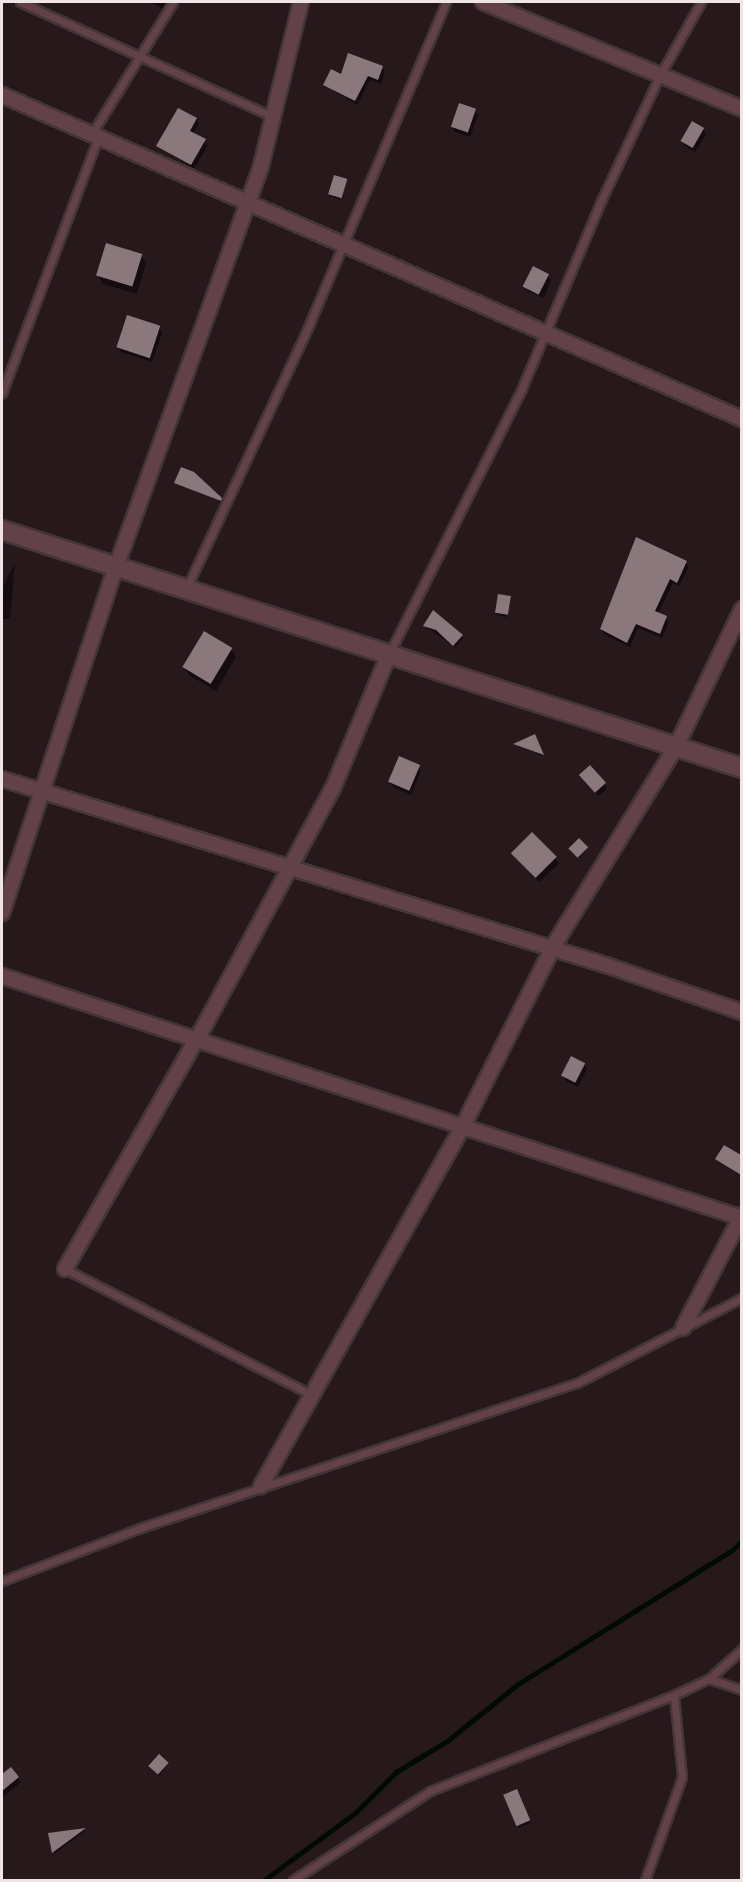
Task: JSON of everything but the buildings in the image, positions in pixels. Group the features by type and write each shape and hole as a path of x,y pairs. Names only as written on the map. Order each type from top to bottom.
{"street":[{"path":"2,913 116,567 246,203 273,117 301,2"},
{"path":"483,2 741,110"},
{"path":"2,95 741,419"},
{"path":"2,530 741,768"},
{"path":"261,1486 462,1127 552,949 676,747 741,609"},
{"path":"65,1269 197,1040 333,788 389,654"},
{"path":"2,779 552,949 741,1012"},
{"path":"2,976 741,1217 683,1328"}],"lane":[{"path":"20,2 273,117"},
{"path":"2,393 95,136 173,2"},
{"path":"186,589 343,245 446,2"},
{"path":"389,654 522,388 660,75 701,2"},
{"path":"65,1269 312,1395"},
{"path":"2,1581 261,1486 454,1427 578,1383 741,1298"},
{"path":"293,1881 430,1791 674,1695 709,1679 741,1649"},
{"path":"709,1679 741,1690"},
{"path":"645,1881 682,1777 674,1695"}],"waterway":[{"path":"264,1880 355,1813 396,1772 447,1741 518,1684 731,1551 742,1541"}]}
